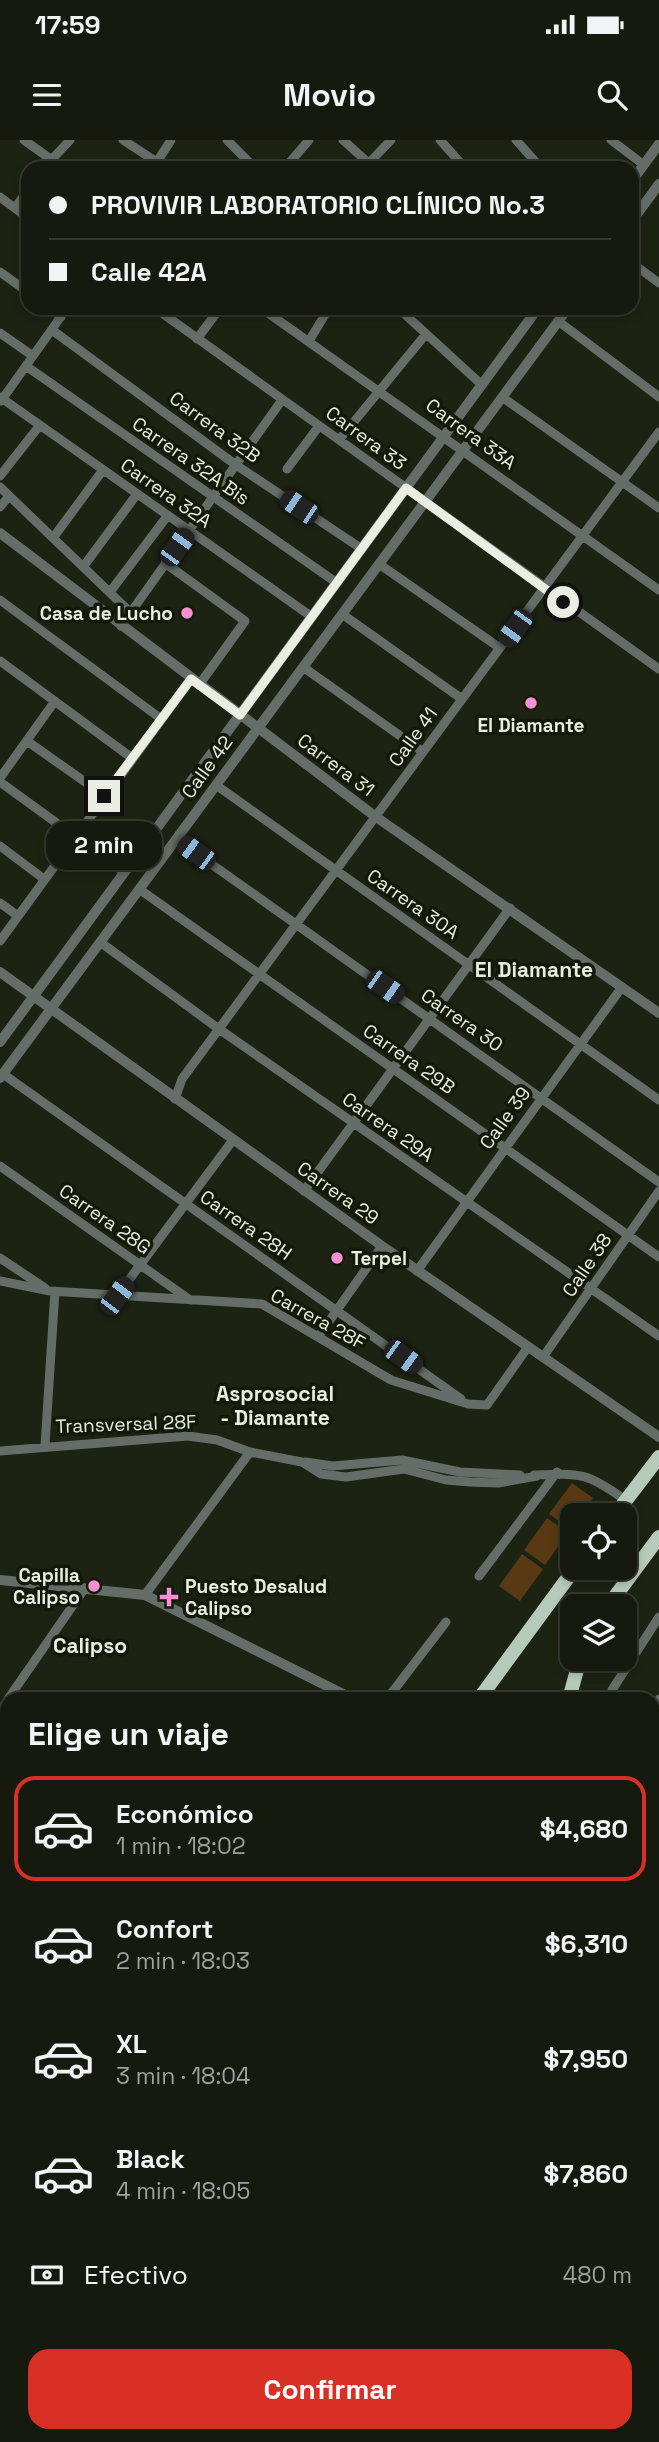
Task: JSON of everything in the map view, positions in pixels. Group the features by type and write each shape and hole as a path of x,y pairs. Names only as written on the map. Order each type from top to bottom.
{"highway":[{"path":"623,1503 659,1457"},
{"path":"617,1594 659,1538"},
{"path":"484,1692 566,1580"},
{"path":"571,1692 577,1671"}],"street":[{"path":"24,140 53,161"},
{"path":"51,159 70,140"},
{"path":"123,140 150,161"},
{"path":"158,161 171,140"},
{"path":"291,161 309,140"},
{"path":"343,140 364,161"},
{"path":"372,161 391,140"},
{"path":"440,140 459,161"},
{"path":"516,140 535,161"},
{"path":"611,140 639,161"},
{"path":"234,142 249,161"},
{"path":"639,172 659,144"},
{"path":"639,161 644,165"},
{"path":"639,212 658,186"},
{"path":"0,197 21,213"},
{"path":"15,208 21,200"},
{"path":"639,268 659,284"},
{"path":"0,272 21,287"},
{"path":"1,400 62,315"},
{"name":"Carrera 33","path":"164,315 659,669"},
{"path":"197,339 215,315"},
{"name":"Carrera 33A","path":"271,315 659,590"},
{"path":"309,341 325,315"},
{"path":"406,315 482,385"},
{"name":"Calle 42","path":"0,1042 531,315"},
{"name":"Calle 42","path":"2,1076 563,315"},
{"path":"558,321 659,397"},
{"name":"Carrera 32B","path":"52,330 236,465 362,549"},
{"path":"0,333 33,356"},
{"path":"339,440 426,334"},
{"name":"Carrera 32A Bis","path":"26,366 337,583"},
{"path":"502,397 659,508"},
{"name":"Carrera 32A","path":"1,400 312,617"},
{"path":"121,626 282,400"},
{"path":"0,476 40,425"},
{"path":"287,469 319,426"},
{"name":"Calle 41","path":"175,1099 182,1079 659,432"},
{"path":"53,538 103,470"},
{"path":"0,487 130,612"},
{"path":"83,567 137,494"},
{"path":"0,507 9,496"},
{"path":"110,592 168,515"},
{"name":"Carrera 31","path":"0,533 376,817 659,1013"},
{"path":"0,941 160,718 195,682 245,621 165,563"},
{"path":"379,564 500,648"},
{"path":"0,600 160,718"},
{"path":"342,614 462,699"},
{"path":"1,663 132,758"},
{"path":"303,667 423,752"},
{"path":"55,701 0,780 124,873"},
{"path":"27,741 104,796"},
{"name":"Carrera 30A","path":"216,785 659,1100"},
{"name":"Carrera 30","path":"176,839 659,1182"},
{"path":"0,846 44,879"},
{"name":"Carrera 29B","path":"139,889 659,1257"},
{"path":"0,903 18,916"},
{"path":"304,1191 510,908"},
{"name":"Carrera 29A","path":"100,942 219,1029 659,1336"},
{"name":"Carrera 29","path":"0,972 49,1010 304,1191 659,1437"},
{"name":"Calle 39","path":"418,1270 622,987"},
{"name":"Carrera 28H","path":"2,1076 468,1404"},
{"path":"117,1296 233,1140"},
{"name":"Carrera 28G","path":"0,1166 190,1300"},
{"name":"Calle 38","path":"543,1357 592,1291 659,1191"},
{"path":"318,1337 383,1246"},
{"path":"0,1258 52,1291 45,1446"},
{"name":"Carrera 28F","path":"0,1281 52,1291 262,1304 391,1380 468,1404 487,1405 528,1347"},
{"name":"Transversal 28F","path":"0,1451 188,1436 217,1440 250,1452 302,1462 321,1474 346,1477 404,1469 446,1480 498,1483 557,1472"},
{"path":"145,1595 250,1452"},
{"path":"479,1576 557,1472 582,1474 625,1500"},
{"path":"0,1580 145,1595 339,1692"},
{"path":"14,1692 85,1588"},
{"path":"637,1650 659,1617"},
{"path":"392,1692 446,1622"},
{"path":"612,1690 624,1671"}],"shaded area":[{"path":"572,1483 593,1498 589,1503 560,1503 560,1522 549,1514"},
{"path":"547,1518 560,1527 560,1544 545,1565 524,1550"},
{"path":"522,1554 543,1569 520,1601 499,1586"}],"place":[{"name":"Casa de Lucho","path":"187,613"},
{"name":"El Diamante","path":"531,703"},
{"name":"Terpel","path":"337,1258"},
{"name":"Capilla Calipso","path":"94,1586"},
{"name":"Puesto Desalud Calipso","path":"169,1597"}],"district":[{"name":"El Diamante","path":"534,969"},
{"name":"Asprosocial - Diamante","path":"275,1405"},
{"name":"Calipso","path":"90,1645"}],"route":[{"path":"104,796 191,679 240,715 406,488 563,602"}]}
